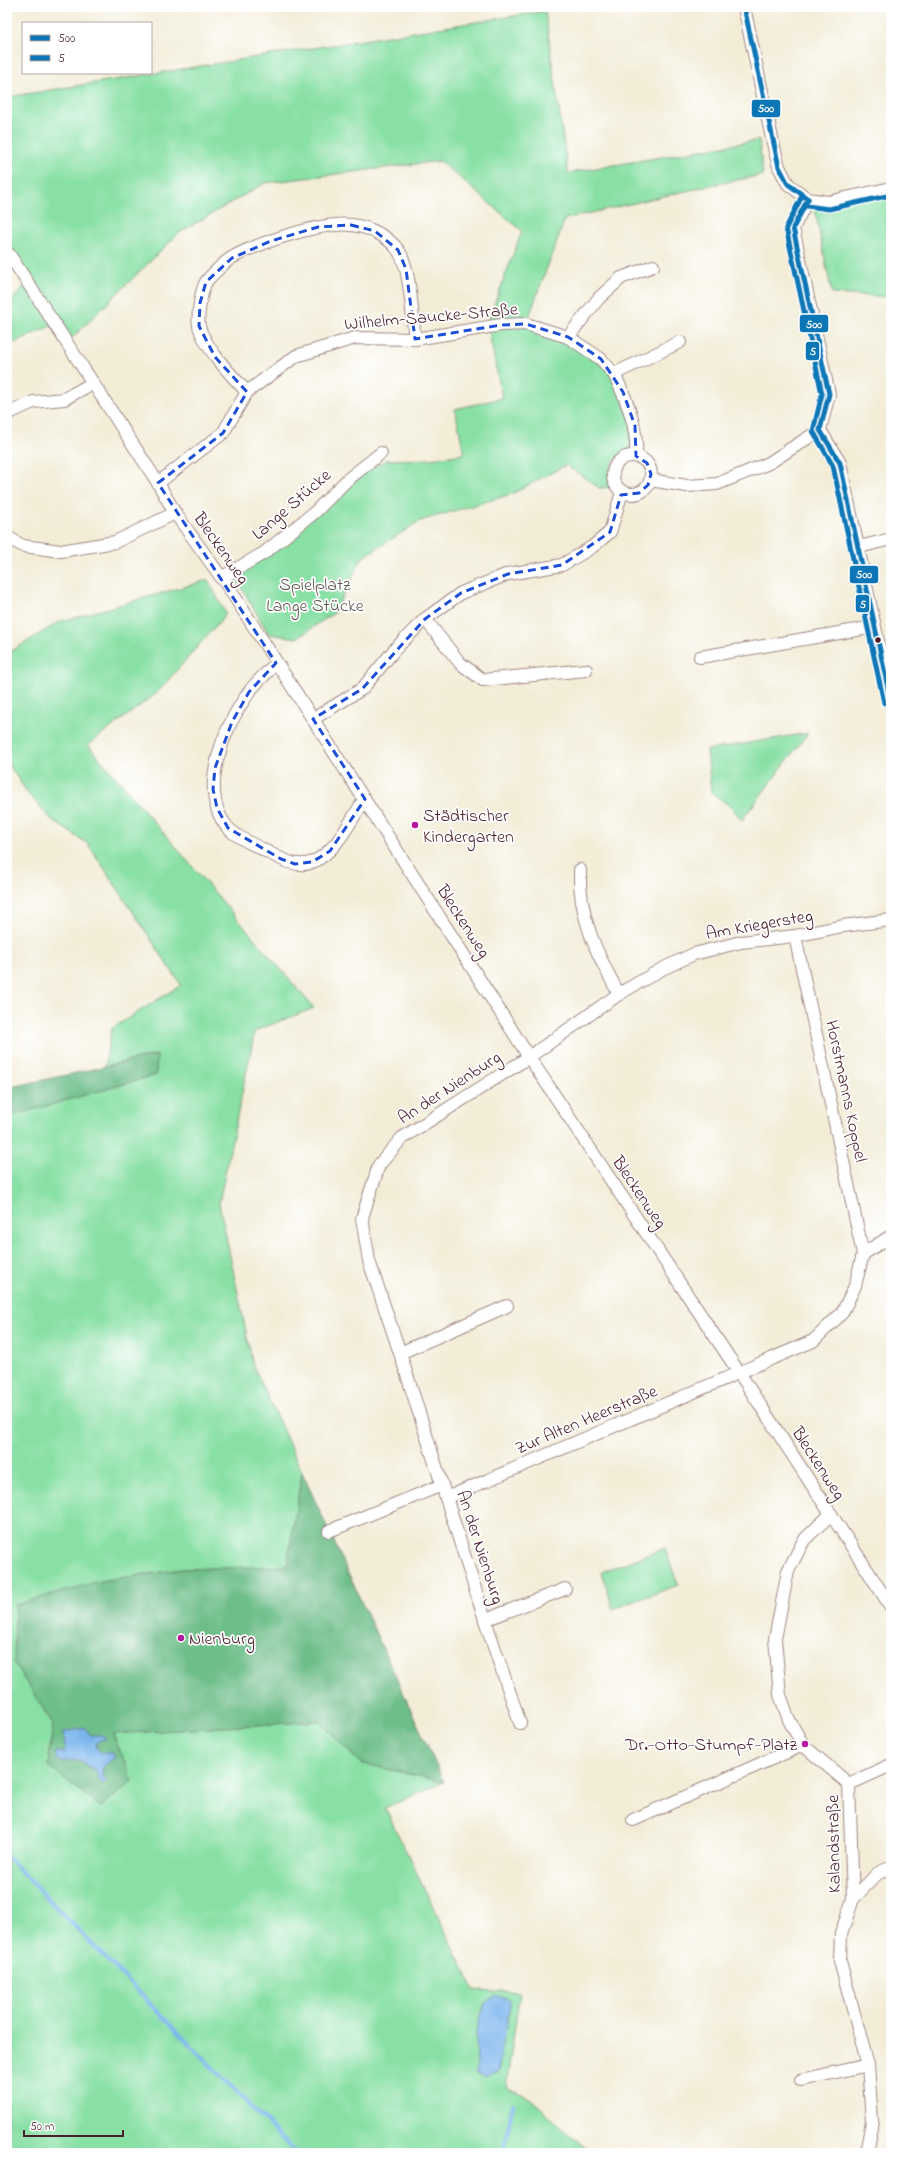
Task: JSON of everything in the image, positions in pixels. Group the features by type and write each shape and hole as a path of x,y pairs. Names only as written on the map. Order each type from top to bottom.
{"street":[{"path":"744,7 779,167 788,184 808,199 828,202 891,188"},
{"path":"650,480 687,486 717,484 768,464 820,430 829,394 794,228 808,199"},
{"path":"247,392 215,357 199,326 200,303 206,282 232,258 271,241 318,228 351,225 375,231 398,250 406,269 415,339"},
{"name":"Bleckenweg","path":"8,254 158,483 175,513 221,578 313,719 529,1057 740,1374 891,1607"},
{"path":"568,337 599,298 621,278 653,266"},
{"name":"Wilhelm-Saucke-Straße","path":"158,483 223,433 247,392 296,356 355,338 415,339 512,324 526,324 568,337 601,359 614,374 623,392 635,426 636,456"},
{"path":"614,374 680,342"},
{"path":"7,414 33,402 64,398 93,383"},
{"path":"820,430 840,463 859,546 874,627 891,702"},
{"name":"Lange Stücke","path":"221,578 270,548 315,512 347,480 381,453"},
{"path":"636,456 647,463 651,474 650,480 648,485 639,493 627,494 622,492 614,483 613,477 615,465 624,457 636,456"},
{"path":"313,719 362,689 396,648 425,619 461,593 508,574 562,565 592,547 610,532 622,492"},
{"path":"7,537 23,546 61,552 115,542 175,513"},
{"path":"859,546 891,539"},
{"path":"425,619 460,663 483,680 586,670"},
{"path":"700,657 874,627"},
{"path":"276,663 246,698 232,722 215,768 213,789 217,808 228,828 246,840 281,859 295,864 312,862 330,851 364,799"},
{"path":"580,870 579,890 591,936 619,994"},
{"name":"Am Kriegersteg","path":"529,1057 619,994 662,969 694,954 741,942 795,936 843,926 891,920"},
{"name":"Horstmanns Koppel","path":"740,1374 813,1341 842,1313 855,1286 863,1254 795,936"},
{"name":"An der Nienburg","path":"520,1723 485,1620 400,1353 369,1261 362,1218 379,1166 402,1138 529,1057"},
{"path":"863,1254 891,1236"},
{"path":"400,1353 507,1306"},
{"name":"Zur Alten Heerstraße","path":"446,1498 740,1374"},
{"name":"An der Nienburg","path":"329,1531 442,1485"},
{"name":"Kalandstraße","path":"831,1514 804,1540 788,1571 775,1639 780,1695 789,1720 803,1745 849,1784 853,1899 841,1934 840,1961 868,2065 872,2121 866,2153"},
{"name":"An der Nienburg","path":"485,1620 565,1589"},
{"path":"633,1820 803,1745"},
{"name":"Kalandstraße","path":"849,1784 891,1765"},
{"path":"853,1899 878,1873 891,1867"},
{"path":"801,2080 868,2065"}],"highlighted area":[{"path":"351,225 375,231 398,250 406,269 415,339 501,325 526,324 568,337 601,359 623,392 635,426 636,456 647,463 651,474 648,485 639,493 621,495 610,532 562,565 508,574 461,593 425,619 362,689 313,719 365,799 330,851 312,862 295,864 281,859 228,828 217,808 213,789 215,768 232,722 249,692 276,663 158,483 223,433 247,392 215,357 199,326 200,303 206,282 232,258 271,241 318,227"}],"green space":[{"name":"Spielplatz Lange Stücke","path":"545,11 568,173 759,140 763,175 716,184 565,219 526,325 568,338 612,374 633,426 630,449 615,460 610,469 609,480 611,487 599,488 566,465 512,494 420,521 362,558 334,613 297,638 269,634 235,577 266,556 348,481 387,460 429,459 464,454 455,409 502,398 488,328 489,318 522,231 440,161 265,183 179,233 67,343 55,324 7,346 7,307 27,283 7,255 7,97"},
{"path":"891,190 891,297 832,294 814,206"},
{"path":"208,580 226,614 157,693 88,745 314,1008 255,1031 219,1203 253,1365 302,1472 287,1566 182,1569 100,1581 14,1663 53,1724 48,1766 112,1734 320,1721 360,1763 444,1782 385,1808 474,1990 520,1992 506,2087 530,2098 591,2153 7,2153 7,1117 156,1075 156,1055 105,1066 111,1029 181,985 88,844 52,820 29,795 7,762 7,647 10,652 59,622"},
{"path":"808,733 742,820 731,807 711,792 707,750"},
{"path":"157,1055 156,1075 7,1117 7,1088"},
{"path":"302,1472 444,1782 360,1763 320,1721 113,1734 133,1781 101,1807 48,1766 53,1724 14,1663 15,1605 100,1581 182,1569 287,1566"},
{"path":"665,1548 678,1585 613,1609 602,1572"}],"water":[{"path":"85,1728 90,1735 102,1735 106,1738 97,1742 96,1748 102,1753 112,1753 115,1757 103,1767 102,1776 107,1781 103,1784 99,1780 95,1769 74,1760 62,1762 56,1759 56,1751 61,1753 65,1752 64,1732"},
{"path":"496,1995 509,2000 510,2005 498,2072 487,2077 477,2074 476,2031 485,2003"}],"waterway":[{"path":"7,1857 296,2153"},
{"path":"503,2153 513,2104"}],"transit line":[{"name":"500","path":"744,7 779,167 788,184 808,199"},
{"name":"5","path":"807,206 829,209 891,195"},
{"name":"5","path":"802,196 786,228 822,394 813,431 833,466 884,703"},
{"name":"500","path":"808,199 793,228 829,394 820,430 840,463 891,702"}],"place":[{"name":"Städtischer Kindergarten","path":"415,825"},
{"name":"Nienburg","path":"181,1638"},
{"name":"Dr.-Otto-Stumpf-Platz","path":"805,1744"}]}
